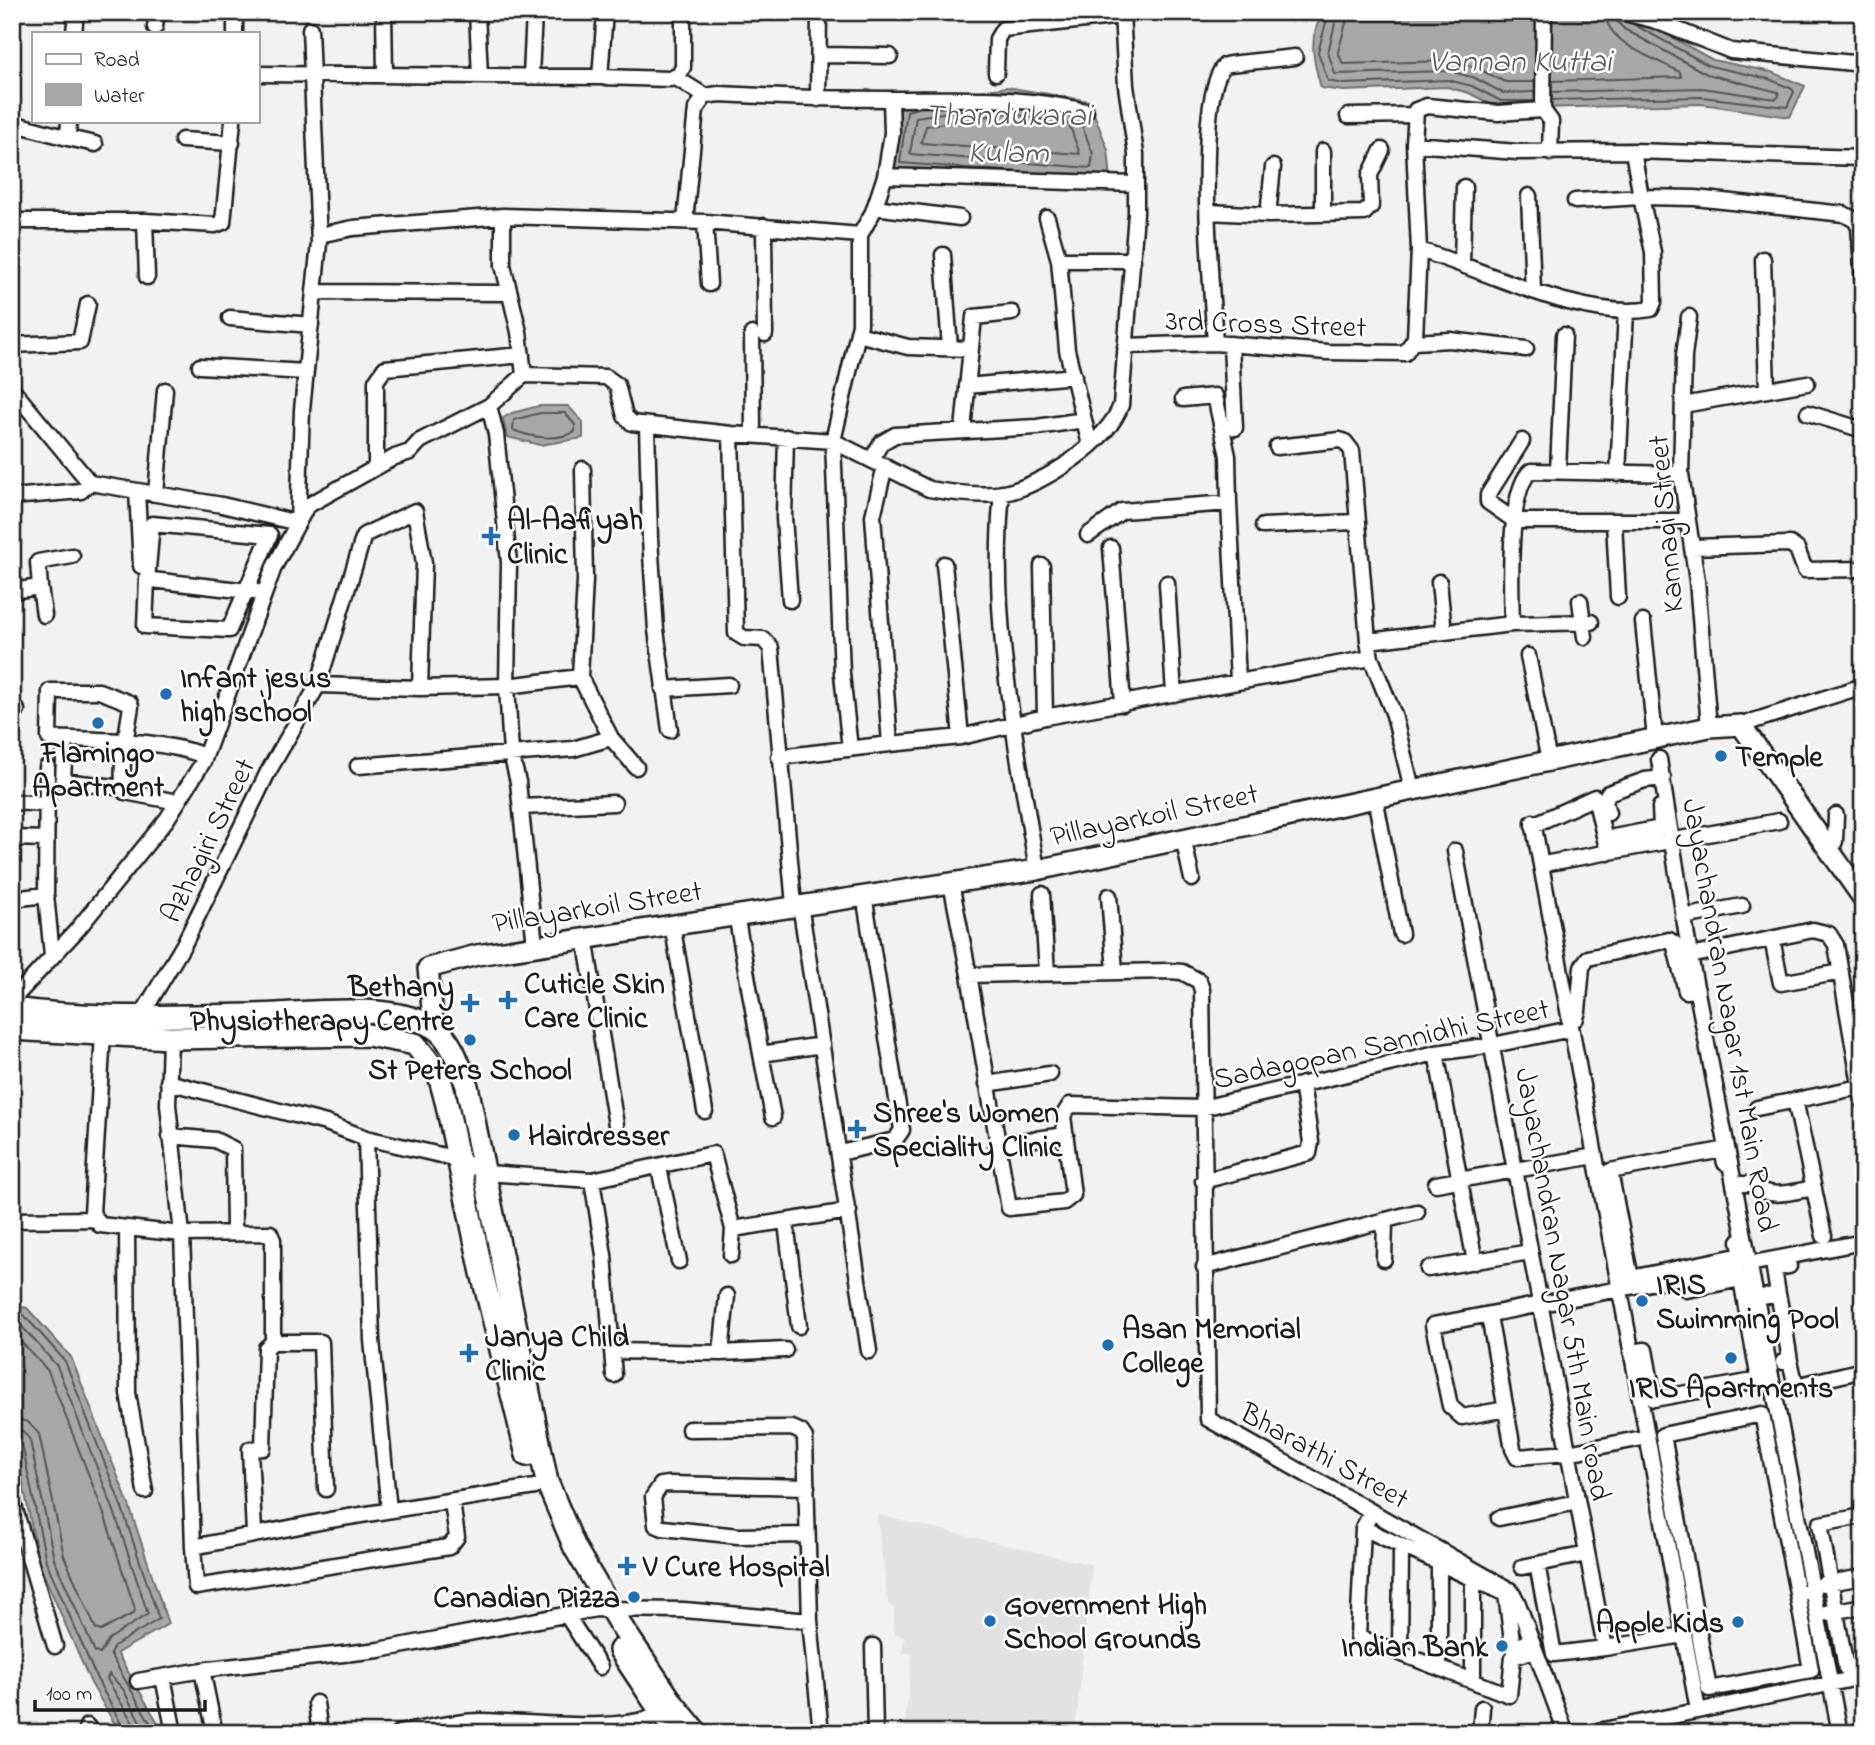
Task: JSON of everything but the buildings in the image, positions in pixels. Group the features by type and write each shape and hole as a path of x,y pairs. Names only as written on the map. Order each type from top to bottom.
{"main road":[{"path":"12,1009 54,1015 141,1016 378,1012 419,1021 443,1035 457,1058 467,1086 547,1482 603,1609"},
{"path":"12,1029 170,1038 369,1035 415,1044 439,1075 482,1273 535,1487 563,1554 603,1609 667,1710 675,1733"},
{"path":"667,1710 697,1733"}],"street":[{"path":"74,32 76,12"},
{"path":"235,12 235,32"},
{"path":"384,12 385,74"},
{"path":"477,12 480,76"},
{"path":"531,76 534,12"},
{"path":"600,77 606,12"},
{"path":"676,78 683,67 683,12"},
{"path":"818,99 819,12"},
{"path":"1544,12 1543,110 1551,121 1550,153"},
{"path":"1620,12 1653,20 1731,51 1863,64"},
{"path":"12,1000 77,930 178,802 205,756 264,593 307,506 376,467 410,452 421,441 489,406 524,375 610,378 617,385 627,419 647,426 833,441 929,489 1002,493 1041,480 1090,444 1116,419 1121,405 1133,260 1136,154 1126,86 1122,14 1078,16 1003,29 997,39 996,73"},
{"path":"298,523 306,372 319,235 310,29"},
{"path":"819,55 890,56"},
{"path":"1214,343 1208,129 1220,70 1230,64 1295,57"},
{"path":"259,74 676,78 705,96 719,94 818,99 992,97 1042,101 1086,111"},
{"path":"685,221 696,109 705,96"},
{"path":"850,749 840,649 833,441 858,334 861,302 860,235 875,207 885,176 892,133 891,99"},
{"path":"1409,348 1419,250 1415,115 1420,107 1427,106 1497,113 1543,110"},
{"path":"1348,116 1415,115"},
{"path":"68,138 69,122"},
{"path":"12,221 145,221 215,225 223,222 233,122"},
{"path":"12,123 95,144"},
{"path":"182,140 233,143"},
{"path":"1414,144 1550,153 1633,151 1863,158"},
{"path":"1209,212 1268,215 1367,211 1371,206 1371,169 1382,150"},
{"path":"1323,151 1323,214"},
{"path":"1419,250 1532,289 1626,311 1651,309 1654,302 1653,252 1633,151"},
{"path":"1268,215 1273,167"},
{"path":"885,176 1135,184"},
{"path":"1462,264 1464,187"},
{"path":"1529,196 1532,289"},
{"path":"1575,201 1641,197 1695,198 1844,214 1855,220 1859,227 1863,282"},
{"path":"875,207 960,218"},
{"path":"319,235 354,228 503,216 705,222 860,235"},
{"path":"503,216 503,265 524,375"},
{"path":"1047,218 1059,260 1067,349 1090,444"},
{"path":"145,221 147,277"},
{"path":"705,222 709,284"},
{"path":"753,434 764,226"},
{"path":"943,255 950,348"},
{"path":"1763,259 1767,390"},
{"path":"1059,260 1133,260"},
{"path":"314,292 510,293"},
{"path":"12,345 80,342 88,304"},
{"path":"1618,474 1626,311"},
{"path":"963,430 974,317 1012,313"},
{"name":"Kannagi Street","path":"1689,317 1681,474 1692,547 1709,727"},
{"path":"230,318 311,325"},
{"path":"858,334 908,347 970,349"},
{"path":"1558,470 1564,335"},
{"name":"3rd Cross Street","path":"1125,346 1214,343 1327,352 1409,348 1450,340 1526,349"},
{"path":"1231,344 1235,428"},
{"path":"376,467 376,381 386,369 522,355"},
{"path":"200,366 306,372"},
{"path":"967,386 1074,376"},
{"path":"1683,405 1807,383"},
{"path":"12,389 90,483 222,505 298,523"},
{"path":"156,494 165,390"},
{"path":"1183,399 1215,396 1228,456 1238,681"},
{"path":"489,406 496,434 509,562 507,686 511,753 521,807 535,946"},
{"path":"1808,413 1863,430"},
{"path":"890,744 873,516 881,443 895,435 1084,421"},
{"path":"647,426 650,540 663,689 670,730"},
{"path":"730,434 736,633 744,638 763,639 771,648 779,757 797,905 840,1153 869,1351"},
{"path":"786,437 785,518 790,600"},
{"path":"1277,447 1340,440 1349,445 1352,451 1356,522 1371,658 1394,715 1412,789"},
{"path":"1522,441 1488,495 1488,502 1515,521 1688,521"},
{"path":"583,469 585,580 580,677 611,738 635,767"},
{"path":"1512,624 1511,557 1515,521 1525,476 1537,470 1681,474"},
{"path":"12,497 81,491 90,483"},
{"path":"137,491 145,582 145,626 229,630 270,535"},
{"path":"1002,493 997,542 998,583 1013,724 1037,870"},
{"path":"1088,535 1122,511 1229,503"},
{"name":"Azhagiri Street","path":"141,1016 184,944 268,772 318,685 364,535 415,511 424,563 420,688"},
{"path":"1263,526 1356,522"},
{"path":"1614,522 1618,597"},
{"path":"145,582 152,524 270,535 289,540"},
{"path":"1692,547 1790,544 1797,549 1805,570 1863,569"},
{"path":"1111,548 1123,704"},
{"path":"44,615 38,562 72,556"},
{"path":"944,564 961,737"},
{"path":"1041,566 1045,717"},
{"path":"145,582 264,593"},
{"path":"1439,582 1444,632"},
{"path":"1167,583 1174,694"},
{"path":"12,591 40,587"},
{"path":"1368,641 1512,624 1586,627 1580,601"},
{"path":"1643,622 1656,738"},
{"path":"1528,656 1549,761"},
{"path":"779,757 961,737 1045,717 1371,658"},
{"path":"318,685 420,688 507,686 580,677"},
{"path":"663,689 729,685"},
{"path":"1861,893 1741,725 1863,686"},
{"path":"178,802 125,792 124,788 127,743 130,703 99,691 52,689 49,694 49,738 127,743 182,747 205,756"},
{"name":"Pillayarkoil Street","path":"434,1028 428,968 477,955 1037,870 1709,727 1741,725"},
{"path":"358,766 573,749 611,738"},
{"path":"65,739 62,781 124,788"},
{"name":"Jayachandran Nagar 1st Main Road","path":"1660,759 1658,779 1674,841 1690,956 1840,1733"},
{"path":"47,767 44,839 52,955"},
{"path":"1613,852 1614,837 1605,802 1608,793 1658,779 1661,828 1614,837"},
{"path":"1375,797 1401,934"},
{"path":"1613,852 1595,797 1533,823 1595,1156 1614,1224 1631,1278 1742,1255 1722,1150 1610,1171 1614,1224 1620,1291 1698,1710"},
{"path":"12,802 45,804"},
{"path":"521,807 614,803"},
{"path":"1830,851 1835,841 1836,815"},
{"path":"1542,868 1549,863 1779,821"},
{"path":"1183,837 1192,879"},
{"path":"12,838 44,839"},
{"name":"Jayachandran Nagar 5th Main road","path":"1455,851 1605,1648"},
{"path":"951,883 969,975 986,1084 996,1144 1006,1204 1013,1209 1070,1199 1074,1188 1066,1135 996,1144"},
{"path":"1042,894 1047,973"},
{"path":"12,899 46,895"},
{"path":"840,1153 895,1140 902,1130 864,895"},
{"path":"969,975 1115,971 1110,896"},
{"path":"1683,917 1742,906"},
{"path":"736,914 773,1117"},
{"path":"672,924 705,1111"},
{"path":"1690,956 1812,930 1829,934 1836,945 1860,1070 1862,1095 1796,1100 1757,1108"},
{"path":"585,938 616,1125"},
{"path":"1772,939 1781,983 1841,972"},
{"path":"1570,1024 1578,1011 1582,967 1594,954 1669,940 1674,943 1686,991 1697,990"},
{"name":"Bharathi Street","path":"1115,971 1182,972 1194,976 1202,990 1208,1419 1439,1547 1510,1590 1566,1733"},
{"name":"Sadagopan Sannidhi Street","path":"1066,1135 1063,1116 1070,1105 1202,1108 1436,1053 1493,1045 1570,1024"},
{"path":"103,1034 92,1213 94,1219 100,1224 182,1234 270,1233 273,1240 273,1342 267,1348 264,1448 250,1449 254,1533"},
{"path":"170,1038 170,1136 182,1234 195,1587 449,1547 457,1537 452,1502"},
{"path":"761,1054 822,1045"},
{"path":"1436,1053 1475,1262"},
{"path":"986,1084 1050,1074"},
{"path":"168,1082 326,1123 366,1138 458,1159 486,1172 592,1180 659,1168 713,1154 733,1228 731,1255"},
{"path":"1203,1181 1309,1153 1311,1142 1302,1084"},
{"path":"1796,1100 1824,1236"},
{"path":"170,1136 215,1140 246,1158"},
{"path":"366,1138 372,1339 389,1510"},
{"path":"233,1149 234,1232"},
{"path":"1436,1184 1595,1156"},
{"path":"659,1168 679,1261"},
{"path":"592,1180 604,1255 614,1375"},
{"path":"1734,1184 1754,1184 1760,1192 1770,1194 1814,1188"},
{"path":"733,1228 786,1223 849,1211"},
{"path":"1204,1267 1418,1212"},
{"path":"12,1220 94,1219"},
{"path":"1384,1259 1385,1220"},
{"path":"786,1223 799,1326"},
{"path":"127,1228 128,1393 145,1491"},
{"path":"1506,1409 1462,1417 1455,1414 1450,1406 1433,1325 1863,1242"},
{"path":"1863,1251 1774,1269 1796,1386 1863,1370"},
{"path":"1428,1269 1530,1252"},
{"path":"1631,1352 1645,1350 1654,1399 1759,1380 1741,1279 1687,1290 1685,1278"},
{"path":"1757,1298 1778,1294"},
{"path":"721,1353 726,1296"},
{"path":"1489,1316 1513,1449 1517,1457 1568,1453 1647,1437"},
{"path":"1763,1333 1785,1329"},
{"path":"273,1342 321,1342 326,1489"},
{"path":"612,1350 721,1353 785,1350"},
{"path":"1769,1366 1790,1361"},
{"path":"1762,1414 1797,1593 1811,1670 1709,1689 1663,1435 1762,1414"},
{"path":"689,1429 792,1428 801,1432 805,1438 810,1620 821,1733"},
{"path":"1776,1487 1792,1483"},
{"path":"807,1487 669,1484 661,1485 653,1497 656,1525 663,1528 738,1536 807,1535"},
{"path":"193,1547 254,1533 535,1487"},
{"path":"12,1499 55,1646"},
{"path":"1499,1518 1577,1502"},
{"path":"1363,1528 1506,1594 1513,1653 1509,1695 1359,1637 1363,1528 1372,1512"},
{"path":"1863,1516 1819,1524 1846,1668 1863,1664"},
{"path":"1439,1547 1439,1668"},
{"path":"1400,1653 1401,1551"},
{"path":"1587,1554 1530,1566 1554,1654 1684,1635"},
{"path":"1797,1593 1863,1577"},
{"path":"1473,1578 1473,1681"},
{"path":"1817,1615 1863,1605"},
{"path":"138,1681 202,1670 379,1650 603,1609 684,1609 810,1620"},
{"path":"566,1614 600,1667"},
{"path":"1513,1653 1533,1645"},
{"path":"873,1646 875,1733"},
{"path":"202,1670 215,1733"},
{"path":"163,1677 174,1733"},
{"path":"1589,1733 1863,1677"},
{"path":"316,1703 320,1733"},
{"path":"1480,1733 1482,1708"},
{"path":"399,1733 476,1721 574,1727 667,1710"}],"shaded area":[{"name":"Government High School Grounds","path":"877,1515 1092,1565 1075,1733 904,1733 912,1653 902,1653 905,1638 894,1633 894,1608 888,1604"}],"water":[{"name":"Vannan Kuttai","path":"1325,12 1626,12 1713,60 1771,72 1805,86 1790,117 1702,104 1500,109 1469,93 1447,87 1344,91 1321,88 1313,49 1315,30"},
{"name":"Thandukarai Kulam","path":"1007,87 1089,101 1108,150 1111,179 890,170 901,103"},
{"path":"539,406 568,406 583,422 583,438 540,445 507,437 503,418"},
{"path":"12,1305 27,1308 71,1357 129,1505 168,1624 117,1653 164,1733 120,1733 91,1683 39,1564 12,1428"}],"place":[{"name":"Al-Aafiyah Clinic","path":"491,536"},
{"name":"Infant jesus high school","path":"166,694"},
{"name":"Flamingo Apartment","path":"98,723"},
{"name":"Temple","path":"1721,756"},
{"name":"Cuticle Skin Care Clinic","path":"508,1000"},
{"name":"Bethany Physiotherapy Centre","path":"470,1003"},
{"name":"St Peters School","path":"470,1040"},
{"name":"Shree's Women Speciality Clinic","path":"857,1129"},
{"name":"Hairdresser","path":"514,1135"},
{"name":"IRIS Swimming Pool","path":"1642,1301"},
{"name":"Asan Memorial College","path":"1108,1345"},
{"name":"Janya Child Clinic","path":"469,1353"},
{"name":"IRIS Apartments","path":"1731,1358"},
{"name":"V Cure Hospital","path":"627,1566"},
{"name":"Canadian Pizza","path":"634,1597"},
{"name":"Government High School Grounds","path":"990,1621"},
{"name":"Apple Kids","path":"1738,1622"},
{"name":"Indian Bank","path":"1502,1646"}]}
